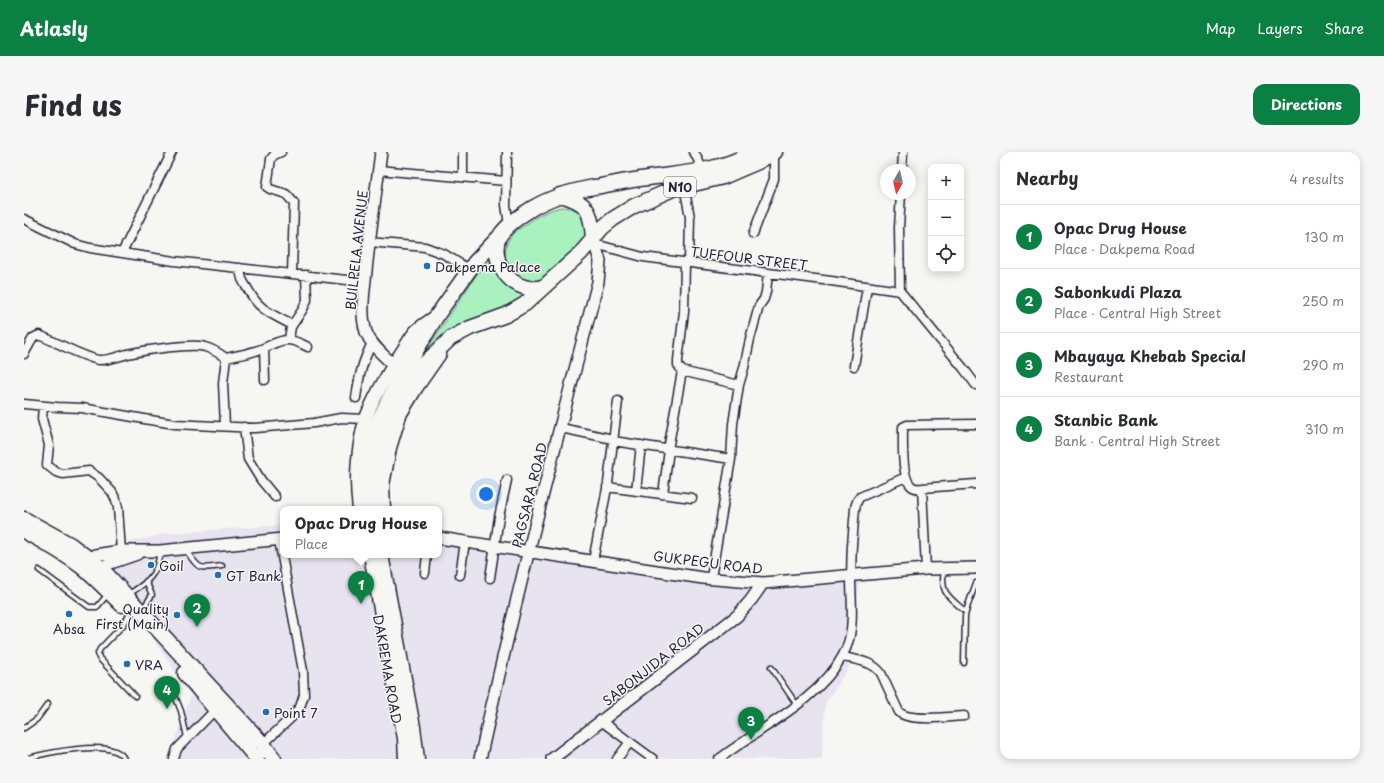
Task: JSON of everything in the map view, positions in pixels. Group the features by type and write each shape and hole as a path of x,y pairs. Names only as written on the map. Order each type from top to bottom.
{"highway":[{"name":"N10","path":"438,314 476,262 509,225 531,209 549,199 579,190 610,184 703,170 724,164 753,152"},
{"name":"N10","path":"451,338 470,328 500,318 515,311 594,241 613,219 634,206 673,189 718,178 739,170 774,152"},
{"path":"560,195 573,198 582,204 588,212 591,219 594,241"},
{"path":"500,236 496,248 497,256 500,266 507,277 517,284 528,288 538,288 546,285"},
{"path":"365,506 364,492 367,456 376,424 397,383 438,314"},
{"path":"376,506 378,457 376,424 423,365 451,338"},
{"path":"24,519 71,545 110,592 135,613 263,744 274,759"},
{"path":"24,531 90,567 126,596 135,613 257,759"},
{"path":"372,558 403,731 406,759"},
{"path":"382,558 413,727 417,759"}],"main road":[{"path":"359,506 356,477 360,447 376,424 377,394 393,365 416,331 438,314"},
{"path":"384,506 384,485 390,448 400,415 416,387 451,338"},
{"name":"DAKPEMA ROAD","path":"368,558 401,740 402,759"},
{"name":"DAKPEMA ROAD","path":"388,558 420,759"}],"street":[{"path":"122,253 172,152"},
{"path":"281,152 274,155 272,159 267,187 286,194 294,203 292,274"},
{"name":"BUILPELA AVENUE","path":"381,152 365,282 363,306 364,327 372,343 393,365"},
{"path":"463,152 463,177"},
{"path":"507,152 506,205 509,225"},
{"path":"694,152 703,170"},
{"path":"753,234 774,179 774,152"},
{"path":"902,164 903,152"},
{"path":"378,170 506,181"},
{"path":"684,186 690,217 684,312 678,365 682,371 738,385"},
{"path":"901,200 899,227 900,291 976,385"},
{"path":"24,219 75,244 90,248 174,261 365,282"},
{"name":"TUFFOUR STREET","path":"594,241 643,256 900,291"},
{"name":"PAGSARA ROAD","path":"480,759 502,659 598,282 600,261 594,241"},
{"path":"369,242 425,247 444,254 470,270"},
{"path":"240,268 241,278 253,299 261,308 290,324 291,327"},
{"path":"711,578 731,459 731,438 738,385 744,368 759,306 764,299 766,292 768,273"},
{"path":"288,339 291,327 307,300 306,275"},
{"path":"854,366 867,286"},
{"path":"24,354 32,338 39,335 99,360 132,353 191,346 203,346 226,358 264,348 277,341 288,339 301,343 308,348"},
{"path":"356,398 359,374 372,343"},
{"path":"264,348 265,380"},
{"path":"225,426 223,383 226,358"},
{"path":"663,494 668,450 682,371"},
{"path":"594,561 607,487 618,401"},
{"path":"24,404 82,408 176,424 269,427 314,423 340,418 376,424"},
{"path":"43,406 42,419 49,445 48,465 56,472 63,474 89,471 99,478 112,492 118,508 121,551"},
{"path":"976,424 905,426 903,430 903,456 906,477 911,486 914,488 922,488 976,484"},
{"path":"244,427 248,459 261,480 275,497"},
{"path":"561,428 613,440 731,459"},
{"path":"636,491 641,445"},
{"path":"719,759 797,705 822,684 837,666 848,643 852,627 852,538 856,503 860,497 906,477"},
{"path":"490,578 499,516 507,480"},
{"path":"607,487 692,498"},
{"path":"922,488 926,569"},
{"name":"GUKPEGU ROAD","path":"442,538 711,578 762,583 926,569 976,568"},
{"path":"90,567 95,555 121,551 160,551 280,539"},
{"path":"460,575 465,542"},
{"path":"90,567 146,551"},
{"path":"263,744 294,716 300,707 304,695 302,671 284,558"},
{"path":"425,573 427,558"},
{"name":"SABONJIDA ROAD","path":"552,759 737,616 751,600 762,583"},
{"path":"842,656 868,663 878,669 901,715 912,718 964,716"},
{"path":"174,759 177,750 187,738 216,709"},
{"path":"601,721 653,759"},
{"path":"617,759 630,742"}],"lane":[{"path":"185,549 198,566 202,568 222,566"},
{"path":"126,596 146,581 156,570 160,551"},
{"path":"944,568 942,581 947,596 966,612"},
{"path":"39,570 89,607 97,607 110,592"},
{"path":"135,696 99,658 98,654 100,649 152,595 146,581"},
{"path":"964,663 966,612 976,583"},
{"path":"771,667 797,705"},
{"path":"175,696 181,711 187,738"},
{"path":"24,728 37,719 48,704"},
{"path":"24,759 50,752 80,749 115,750 124,759"}],"shaded area":[{"path":"280,525 280,558 442,558 442,535 751,587 860,580 849,667 825,704 822,759 169,759 191,696 94,550 169,533"}],"green space":[{"path":"562,207 574,209 583,215 587,222 587,239 547,281 524,282 513,273 507,264 505,254 509,239 513,234 539,216 552,209"},
{"path":"492,255 495,270 502,282 513,291 528,297 419,361 483,265"}],"place":[{"name":"Dakpema Palace","path":"427,266"},
{"name":"Goil","path":"151,565"},
{"name":"GT Bank","path":"218,575"},
{"name":"Opac Drug House","path":"361,604"},
{"name":"Absa","path":"69,614"},
{"name":"Quality First (Main)","path":"177,615"},
{"name":"Sabonkudi Plaza","path":"197,627"},
{"name":"VRA","path":"127,664"},
{"name":"Stanbic Bank","path":"167,709"},
{"name":"Point 7","path":"266,712"},
{"name":"Mbayaya Khebab Special","path":"751,740"}]}
